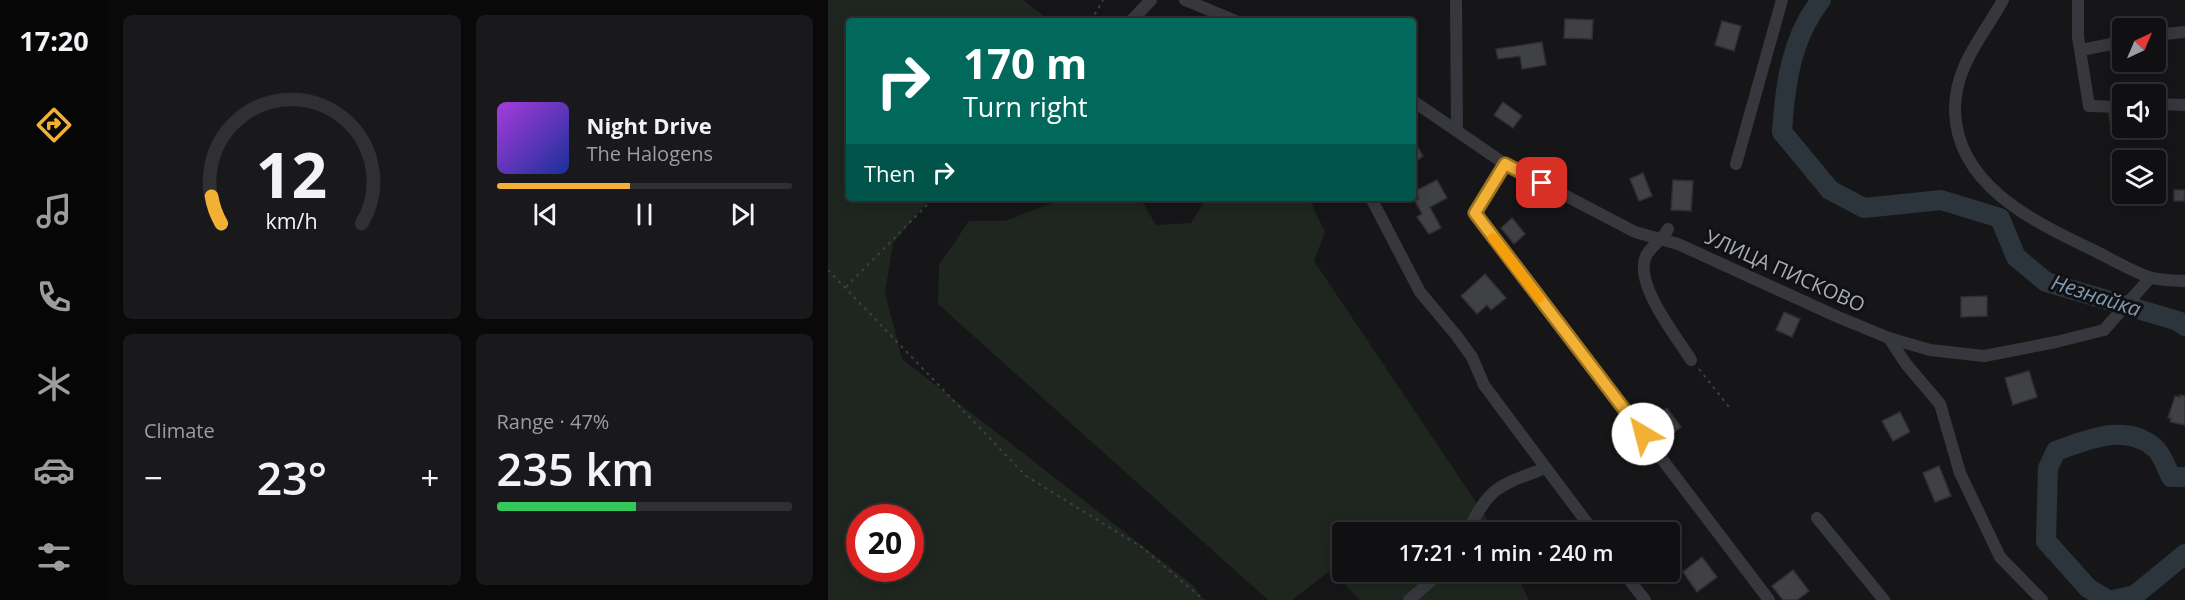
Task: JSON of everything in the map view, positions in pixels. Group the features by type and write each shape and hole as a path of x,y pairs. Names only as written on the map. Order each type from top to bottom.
{"street":[{"path":"1134,18 1150,0"},
{"path":"1185,0 1229,18"},
{"path":"1456,0 1457,131"},
{"path":"1736,165 1782,0"},
{"path":"2002,0 1968,55 1957,86 1955,112 1965,154 1990,187 2039,224 2150,278 2185,281"},
{"path":"2078,0 2078,38 2089,106 2112,107"},
{"path":"2166,34 2185,32"},
{"path":"2081,50 2112,44"},
{"name":"УЛИЦА ПИСКОВО","path":"1416,103 1505,164 1635,232 1665,234 1889,338 1930,350 1984,356 2104,330 2150,278"},
{"path":"2166,104 2185,105"},
{"path":"1505,164 1475,213 1769,600"},
{"path":"1373,201 1420,292 1472,357 1484,385 1586,522"},
{"path":"1665,234 1646,255 1643,276 1648,291 1691,360"},
{"path":"1889,338 1905,364 1940,404 1960,473 2000,556 2042,600"},
{"path":"1472,522 1481,505 1500,485 1546,468"},
{"path":"1817,518 1884,600"},
{"path":"1409,600 1430,582"},
{"path":"1631,582 1645,600"}],"path":[{"path":"1093,18 1103,0"},
{"path":"846,288 931,201"},
{"path":"828,270 1026,476 1143,548 1204,600"},
{"path":"1691,360 1729,407"}],"shaded area":[{"path":"828,0 1023,0 1046,18 846,18 846,201 928,201 893,243 885,293 902,359 1194,586 1203,600 828,600"},
{"path":"1057,201 1142,201 1156,225 1191,223 1204,201 1310,201 1325,232 1314,261 1489,522 1332,522 1332,571 1292,600 1268,600 938,304 939,265 969,221 1005,221"},
{"path":"1343,582 1520,582 1529,600 1360,600"}],"building":[{"path":"1565,19 1593,20 1592,39 1564,38"},
{"path":"1722,21 1741,26 1734,51 1715,45"},
{"path":"1542,42 1546,65 1522,69 1520,56 1498,59 1496,49"},
{"path":"1503,102 1522,116 1513,128 1494,115"},
{"path":"2112,112 2112,134 2109,113"},
{"path":"1416,144 1423,156 1416,161"},
{"path":"1643,173 1652,196 1639,201 1630,179"},
{"path":"1437,180 1447,198 1430,207 1441,228 1429,234 1417,217 1422,214 1415,201 1419,199 1416,190"},
{"path":"1673,180 1693,181 1691,211 1671,210"},
{"path":"2174,190 2185,190 2184,201 2174,201"},
{"path":"1512,218 1525,234 1514,244 1501,228"},
{"path":"1485,274 1506,298 1491,310 1487,305 1477,314 1461,296"},
{"path":"1987,296 1987,316 1961,317 1961,297"},
{"path":"1784,312 1800,319 1792,337 1776,330"},
{"path":"2029,371 2037,397 2013,405 2005,378"},
{"path":"2180,395 2185,396 2185,425 2170,422 2171,418 2168,418 2175,396 2180,397"},
{"path":"1667,408 1681,427 1662,441 1648,421"},
{"path":"1900,412 1910,432 1893,441 1882,421"},
{"path":"1939,466 1951,496 1935,502 1923,473"},
{"path":"1702,557 1717,577 1697,592 1683,572"},
{"path":"1793,570 1809,591 1797,600 1783,600 1772,586"}],"waterway":[{"name":"Незнайка","path":"1821,0 1796,46 1785,97 1782,132 1830,190 1864,208 1941,200 2000,218 2016,257 2046,282 2178,321 2185,326"},
{"name":"Незнайка","path":"2108,600 2088,588 2046,541 2048,468 2056,451 2093,438 2132,436 2144,440 2158,451 2171,477 2185,477"},
{"name":"Незнайка","path":"2113,600 2135,595 2185,554"}],"slow traffic":[{"path":"1493,238 1539,298"}],"route":[{"path":"1542,183 1505,164 1475,213 1643,434"}]}
